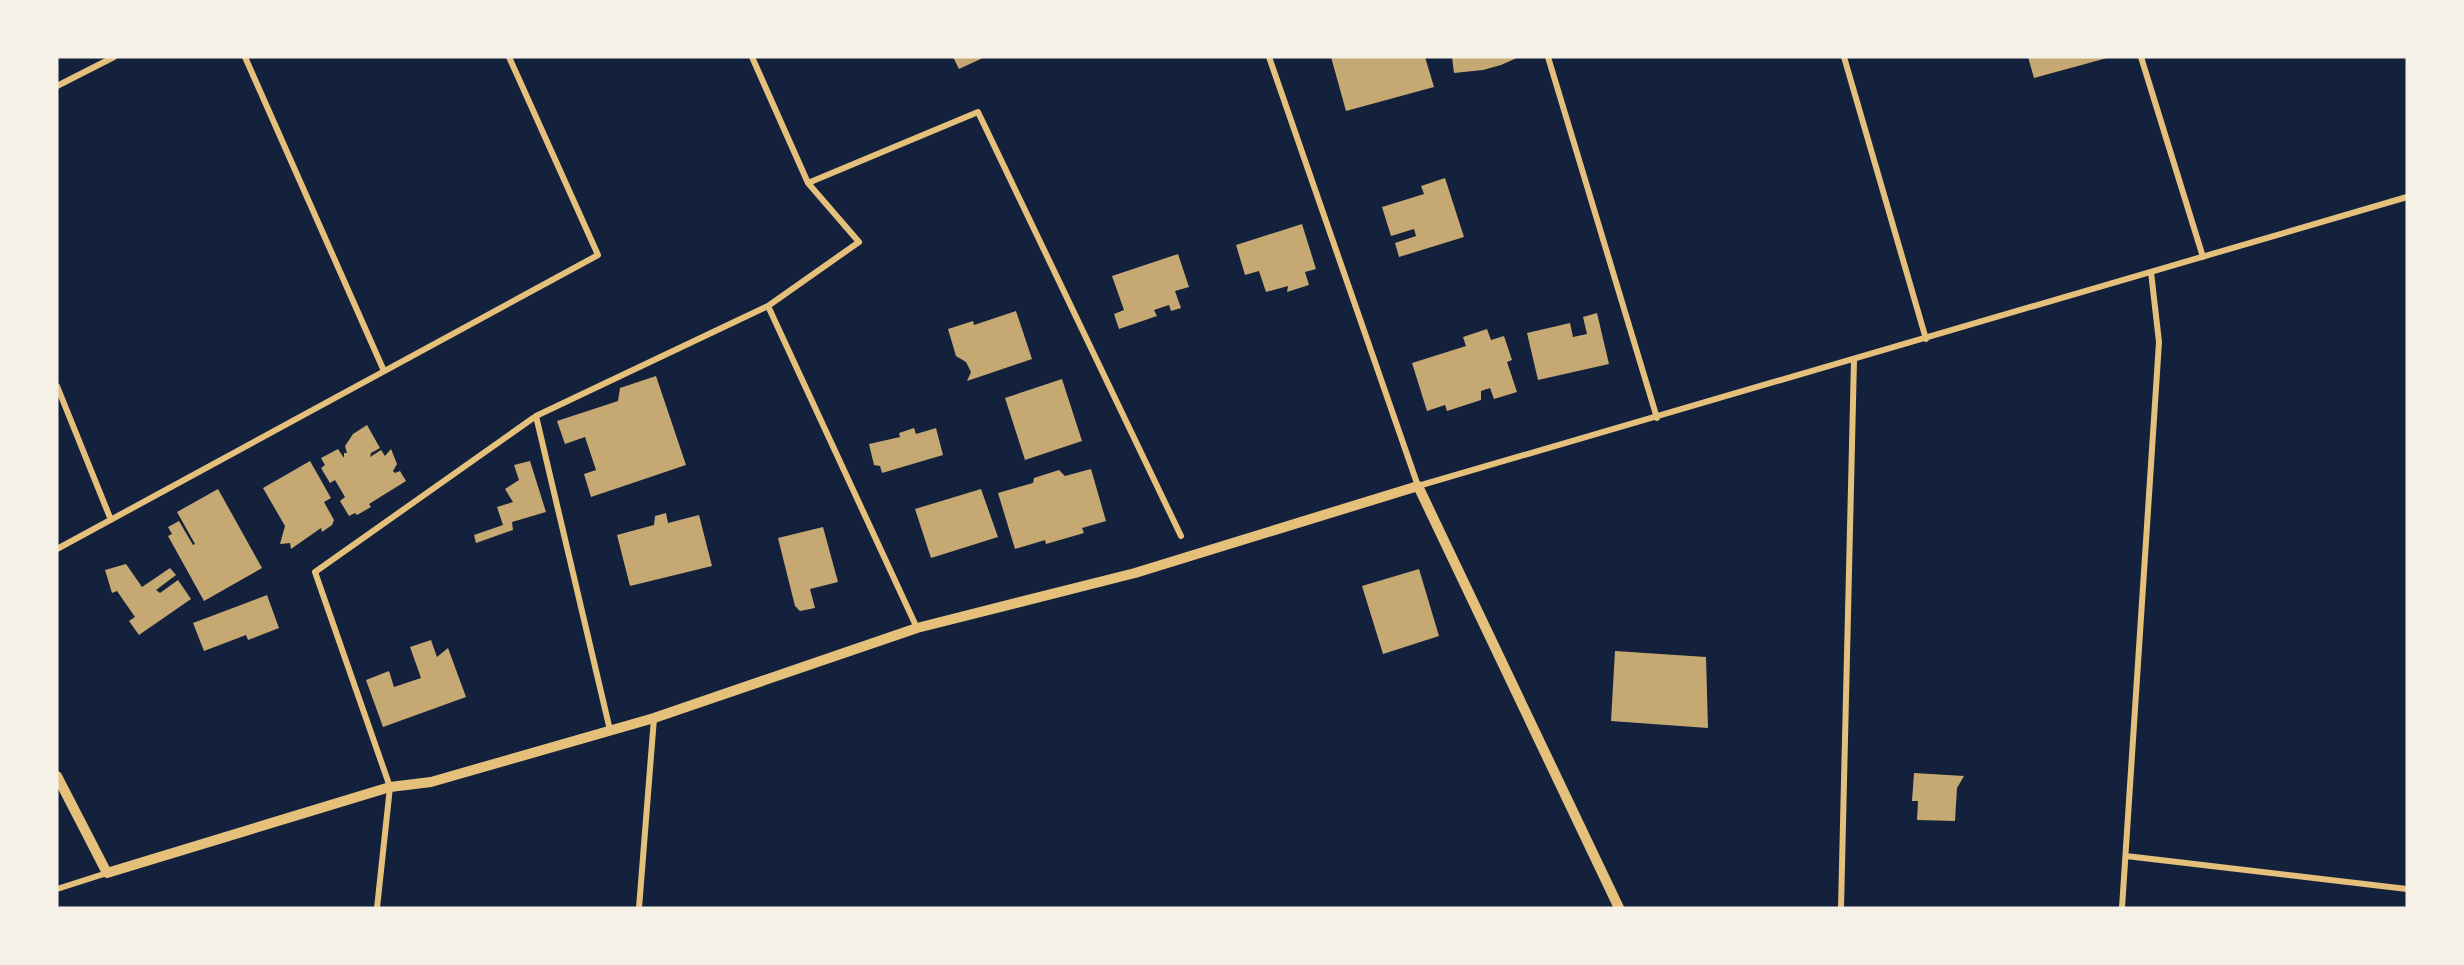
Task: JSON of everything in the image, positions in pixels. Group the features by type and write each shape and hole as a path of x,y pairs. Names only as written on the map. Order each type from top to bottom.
{"street":[{"path":"57,86 114,57"},
{"path":"246,57 384,372"},
{"path":"57,549 598,255 509,57"},
{"path":"377,908 390,787 315,572 536,416 768,306 859,242 808,183 753,57"},
{"path":"1269,57 1418,486 1619,908"},
{"path":"1548,57 1657,418"},
{"path":"1844,57 1926,339"},
{"path":"2140,57 2203,257"},
{"path":"808,183 978,112 1180,536"},
{"path":"57,889 390,787 431,782 654,718 917,628 1135,573 1418,486 2407,197"},
{"path":"2122,908 2159,342 2151,272"},
{"path":"768,306 917,628"},
{"path":"1841,908 1854,360"},
{"path":"57,386 111,520"},
{"path":"536,416 610,730"},
{"path":"639,908 654,718"},
{"path":"57,776 107,873"},
{"path":"2126,856 2407,889"}],"building":[{"path":"953,57 985,57 959,69"},
{"path":"1331,57 1425,57 1434,87 1346,111"},
{"path":"1452,57 1519,57 1483,70 1454,73"},
{"path":"2028,57 2107,57 2107,58 2034,78"},
{"path":"1445,178 1464,237 1399,257 1395,243 1416,236 1414,229 1391,236 1382,207 1424,194 1421,186"},
{"path":"1302,224 1316,269 1305,272 1309,285 1287,292 1288,286 1266,292 1259,271 1245,275 1236,245"},
{"path":"1178,254 1189,287 1175,291 1181,308 1171,311 1169,305 1154,310 1157,316 1119,329 1114,314 1124,310 1112,276"},
{"path":"1016,311 1032,359 967,381 971,372 966,362 956,356 948,329 973,321 974,325"},
{"path":"1597,313 1609,364 1538,380 1527,333 1570,323 1573,337 1587,334 1583,317"},
{"path":"1487,329 1491,340 1504,336 1512,360 1507,362 1517,392 1494,399 1490,388 1481,391 1481,400 1447,411 1445,405 1427,411 1412,363 1466,346 1463,337"},
{"path":"656,376 686,465 591,497 584,474 596,470 585,437 565,444 557,421 618,401 620,388"},
{"path":"1062,379 1082,441 1025,460 1005,398"},
{"path":"367,425 380,448 371,453 370,457 381,450 385,456 391,449 397,464 393,471 395,473 400,471 406,481 369,504 371,507 357,515 355,513 349,516 340,501 345,497 335,480 330,483 321,468 325,465 321,458 338,449 344,458 344,453 347,453 345,446 353,434"},
{"path":"914,428 916,434 936,428 943,455 882,473 880,466 874,465 869,444 900,437 899,433"},
{"path":"310,461 331,498 324,502 334,520 332,525 322,532 321,528 291,549 290,543 280,544 285,526 263,488"},
{"path":"530,461 546,512 512,522 513,530 476,543 474,535 503,525 497,507 513,502 505,489 519,480 514,465"},
{"path":"1091,469 1106,521 1082,528 1084,533 1046,544 1045,540 1015,549 998,493 1033,483 1034,478 1059,470 1065,476"},
{"path":"218,489 262,568 204,601 168,536 172,534 168,527 179,521 193,545 195,544 177,512"},
{"path":"981,489 998,537 931,558 915,509"},
{"path":"666,513 668,523 699,515 712,566 630,586 617,535 654,525 655,516"},
{"path":"823,527 838,582 810,589 815,608 800,611 795,606 778,538"},
{"path":"126,564 142,587 170,568 176,575 156,590 160,593 178,580 191,599 139,635 129,621 135,617 117,591 112,593 105,570"},
{"path":"1419,569 1439,636 1383,654 1362,586"},
{"path":"267,595 279,628 248,640 246,635 204,651 193,623"},
{"path":"431,640 437,657 448,648 466,697 383,727 366,680 389,671 394,687 421,678 410,647"},
{"path":"1615,651 1706,657 1708,728 1611,721"},
{"path":"1914,773 1964,776 1957,788 1955,821 1917,820 1918,801 1912,801"}]}
